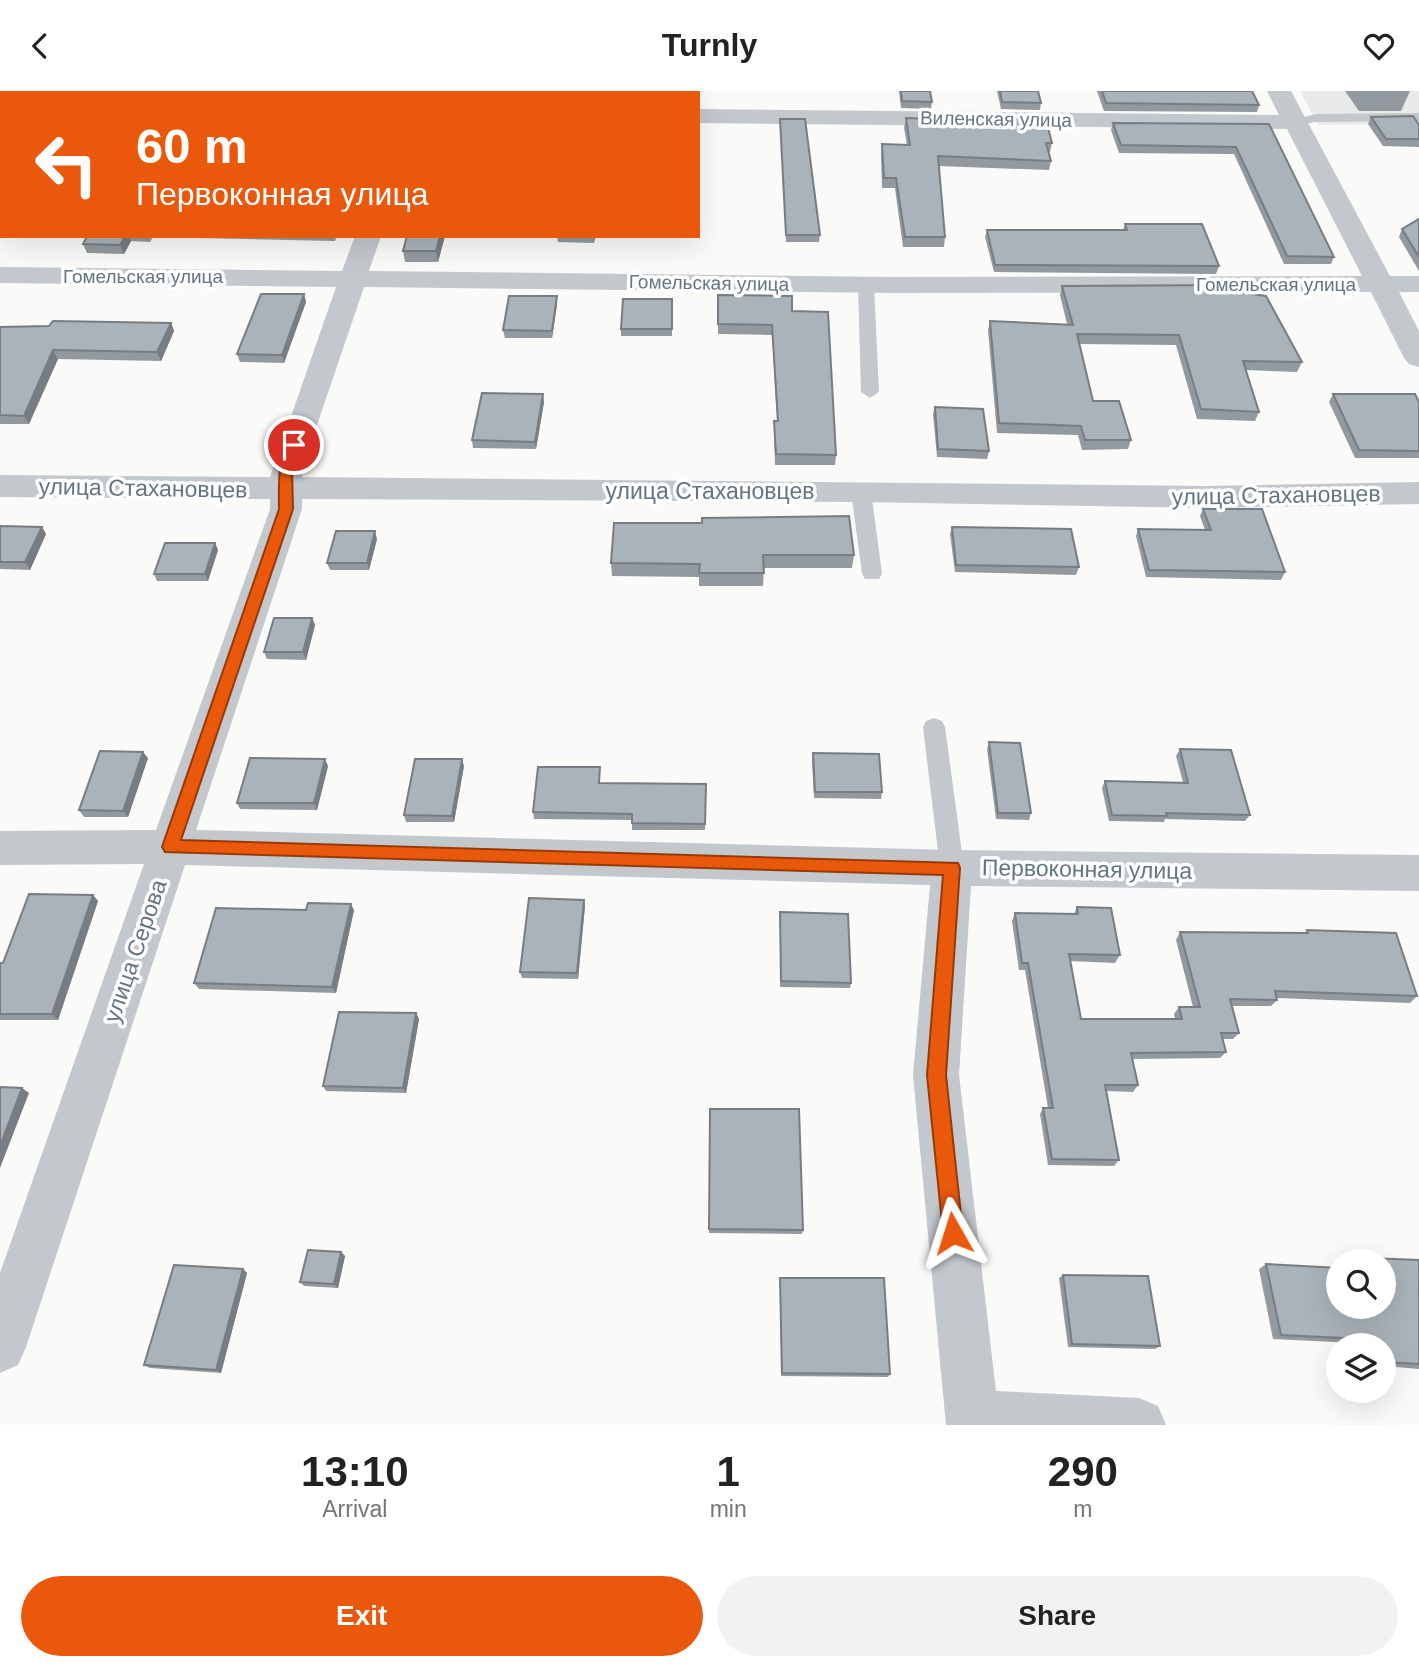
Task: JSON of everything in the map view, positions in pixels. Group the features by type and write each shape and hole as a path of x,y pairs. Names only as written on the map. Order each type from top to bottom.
{"street":[{"path":"1279,91 1419,358"},
{"name":"Виленская улица","path":"700,116 1295,122"},
{"name":"улица Серова","path":"0,1347 286,509 286,469 367,238"},
{"name":"Гомельская улица","path":"0,275 866,285 1419,284"},
{"name":"улица Стахановцев","path":"0,487 861,491 1207,497 1419,493"},
{"name":"Первоконная улица","path":"0,848 171,847 952,868 1419,873"},
{"path":"952,868 936,1075 972,1420 1139,1425"}],"lane":[{"path":"1295,122 1315,118 1419,117"},
{"path":"866,285 870,392"},
{"path":"861,491 872,574"},
{"path":"934,727 952,868"}],"shaded area":[{"path":"1300,91 1419,91 1419,124 1318,125"}],"building":[{"path":"901,91 930,91 932,102 902,101"},
{"path":"1000,91 1038,91 1041,103 1002,102"},
{"path":"1102,91 1252,91 1259,105 1106,103"},
{"path":"1413,116 1419,125 1419,139 1386,139 1371,117"},
{"path":"906,118 937,119 938,124 1008,125 1007,119 1046,120 1052,143 1046,143 1051,161 938,156 945,237 905,237 896,178 884,178 882,144 910,145"},
{"path":"780,119 805,119 820,235 786,235"},
{"path":"1113,123 1269,124 1334,257 1287,256 1236,147 1121,145"},
{"path":"1419,219 1419,257 1402,229"},
{"path":"1125,224 1202,224 1219,266 995,265 987,230 1127,230"},
{"path":"86,238 124,238 120,245 83,244"},
{"path":"406,238 439,238 436,251 403,251"},
{"path":"1228,285 1230,291 1266,296 1302,362 1243,361 1259,412 1201,409 1179,335 1077,334 1093,401 1119,401 1131,440 1085,440 1081,426 999,423 990,321 1073,325 1062,286"},
{"path":"261,294 304,294 282,355 237,354"},
{"path":"718,295 792,296 792,311 828,312 836,455 776,454 774,421 778,421 772,325 718,324"},
{"path":"509,296 557,296 552,331 503,330"},
{"path":"623,299 672,299 672,329 621,329"},
{"path":"53,321 171,323 157,352 53,350 24,416 0,415 0,327 49,326"},
{"path":"482,393 543,394 535,442 472,440"},
{"path":"1333,394 1415,394 1419,402 1419,451 1359,450"},
{"path":"935,407 983,409 989,451 938,449"},
{"path":"1203,509 1262,509 1285,572 1149,570 1138,529 1211,530"},
{"path":"849,516 854,555 763,555 764,573 699,573 700,564 611,563 614,523 702,523 702,518"},
{"path":"0,526 42,527 25,562 0,562"},
{"path":"952,527 1071,529 1079,567 956,565"},
{"path":"336,531 375,531 367,563 327,563"},
{"path":"165,543 215,543 205,574 154,574"},
{"path":"274,618 312,618 303,652 264,652"},
{"path":"989,742 1020,743 1031,813 998,813"},
{"path":"1180,749 1231,750 1250,815 1112,815 1105,781 1188,783"},
{"path":"100,751 143,752 123,811 79,810"},
{"path":"813,753 879,754 882,792 815,792"},
{"path":"250,758 325,759 314,803 237,803"},
{"path":"415,759 462,759 452,816 404,815"},
{"path":"538,767 600,767 599,783 706,784 705,824 632,823 632,814 533,812"},
{"path":"29,894 93,895 52,1014 0,1014 0,963 3,963"},
{"path":"529,898 584,900 577,973 520,972"},
{"path":"308,903 351,904 332,987 194,983 216,908 306,910"},
{"path":"1077,907 1111,908 1120,955 1069,954 1081,1019 1182,1019 1179,1007 1200,1007 1180,932 1308,933 1307,930 1396,933 1417,996 1275,991 1277,1000 1230,999 1239,1033 1221,1033 1226,1052 1131,1053 1138,1085 1105,1085 1119,1160 1052,1159 1043,1108 1053,1108 1028,963 1022,963 1015,913 1078,914"},
{"path":"780,912 848,914 851,983 781,981"},
{"path":"339,1012 416,1013 403,1088 323,1086"},
{"path":"0,1087 22,1088 0,1146"},
{"path":"710,1109 799,1109 803,1230 709,1229"},
{"path":"308,1250 341,1252 334,1284 300,1282"},
{"path":"1396,1259 1419,1260 1419,1364 1396,1363 1396,1333 1326,1333 1326,1337 1281,1335 1266,1264 1326,1267 1326,1319 1396,1319"},
{"path":"174,1265 243,1269 216,1370 144,1365"},
{"path":"1063,1275 1148,1276 1160,1346 1072,1344"},
{"path":"780,1278 884,1278 890,1374 782,1373"}],"route":[{"path":"294,445 286,469 286,509 171,847 952,868 936,1075 953,1233"}]}
